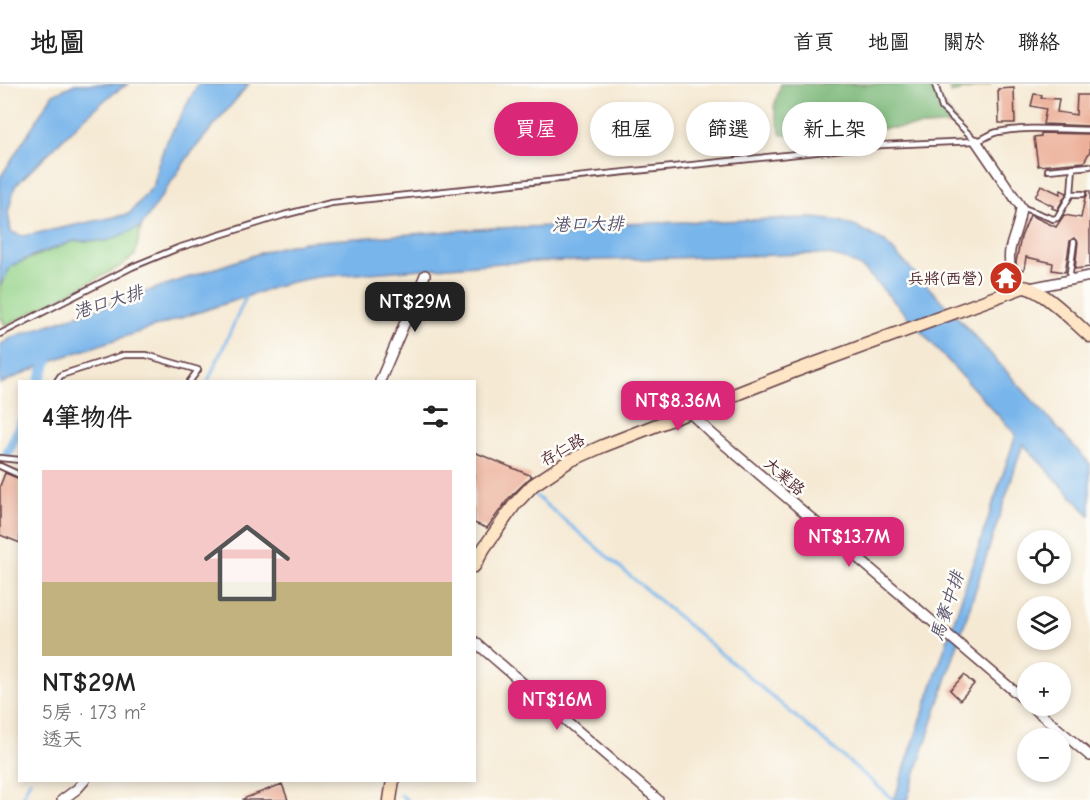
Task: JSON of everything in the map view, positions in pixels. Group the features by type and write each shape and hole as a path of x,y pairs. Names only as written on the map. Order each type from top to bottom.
{"street":[{"path":"976,141 1021,207 1009,261 1014,290 1090,276"},
{"path":"380,380 425,275"},
{"path":"1030,288 1090,336"},
{"name":"存仁路","path":"476,562 514,504 533,485 569,461 689,411 1014,290"},
{"name":"大業路","path":"689,411 711,433 1017,694"},
{"path":"476,643 658,800"},
{"name":"大業路","path":"1043,716 1090,756"},
{"path":"62,800 83,782"},
{"path":"390,800 393,782"}],"lane":[{"path":"935,84 942,108 976,141"},
{"path":"0,334 132,267 178,248 331,203 882,145 976,141 983,140 994,132 1020,129 1090,130"},
{"path":"1048,170 1090,166"},
{"path":"1021,207 1053,219 1057,218 1071,195 1073,167"},
{"path":"1071,195 1083,194"},
{"path":"1070,280 1074,242"},
{"path":"58,380 60,375 124,355 146,355 198,370 191,380"},
{"path":"0,458 18,460"},
{"path":"0,466 18,474"}],"green space":[{"path":"781,84 930,84 957,124 887,128 887,102 782,102 781,135 774,107"},
{"path":"949,84 991,84 950,93"},
{"path":"141,227 135,255 119,267 6,326 0,316 0,286 11,266 74,241 107,240"}],"water":[{"path":"75,84 128,84 112,94 82,120 15,186 8,212 11,232 23,236 129,214 154,185 157,167 165,145 198,84 249,84 190,154 141,227 107,241 74,241 33,256 11,266 0,286 0,178 53,94"},
{"path":"813,218 839,221 859,228 885,242 960,320 1090,464 1090,516 1023,444 907,800 894,800 1016,435 865,270 845,259 809,254 502,263 317,277 287,283 54,360 0,384 0,345 13,337 272,249 304,242 493,228"}],"building":[{"path":"1014,88 1015,123 999,123 998,89"},
{"path":"1034,94 1042,95 1041,98 1059,99 1057,112 1076,115 1077,95 1090,95 1090,126 1043,124 1046,109 1031,106"},
{"path":"1041,133 1090,134 1090,151 1084,162 1038,166 1034,137 1041,136"},
{"path":"1041,185 1060,194 1061,190 1067,193 1057,210 1035,197"},
{"path":"1086,191 1090,191 1090,267 1075,269 1078,242 1074,238 1070,241 1065,272 1052,270 1053,263 1026,257 1024,270 1017,269 1016,262 1021,237 1030,215 1056,227 1064,215 1081,218"},
{"path":"476,453 532,476 509,498 487,528 476,524"},
{"path":"5,473 18,478 18,542 0,535 0,486"},
{"path":"964,675 974,684 960,700 950,690"},
{"path":"282,784 288,800 243,800 243,799"}],"waterway":[{"path":"208,380 246,297"},
{"path":"39,380 52,351"},
{"path":"7,455 18,430"},
{"path":"536,496 894,800"},
{"path":"21,800 29,782"},
{"path":"401,795 407,800"}],"place":[{"name":"兵將(西營)","path":"1006,278"}],"water label":[{"name":"港口大排","path":"588,224"},
{"name":"港口大排","path":"108,302"},
{"name":"馬賽中排","path":"947,606"}]}
